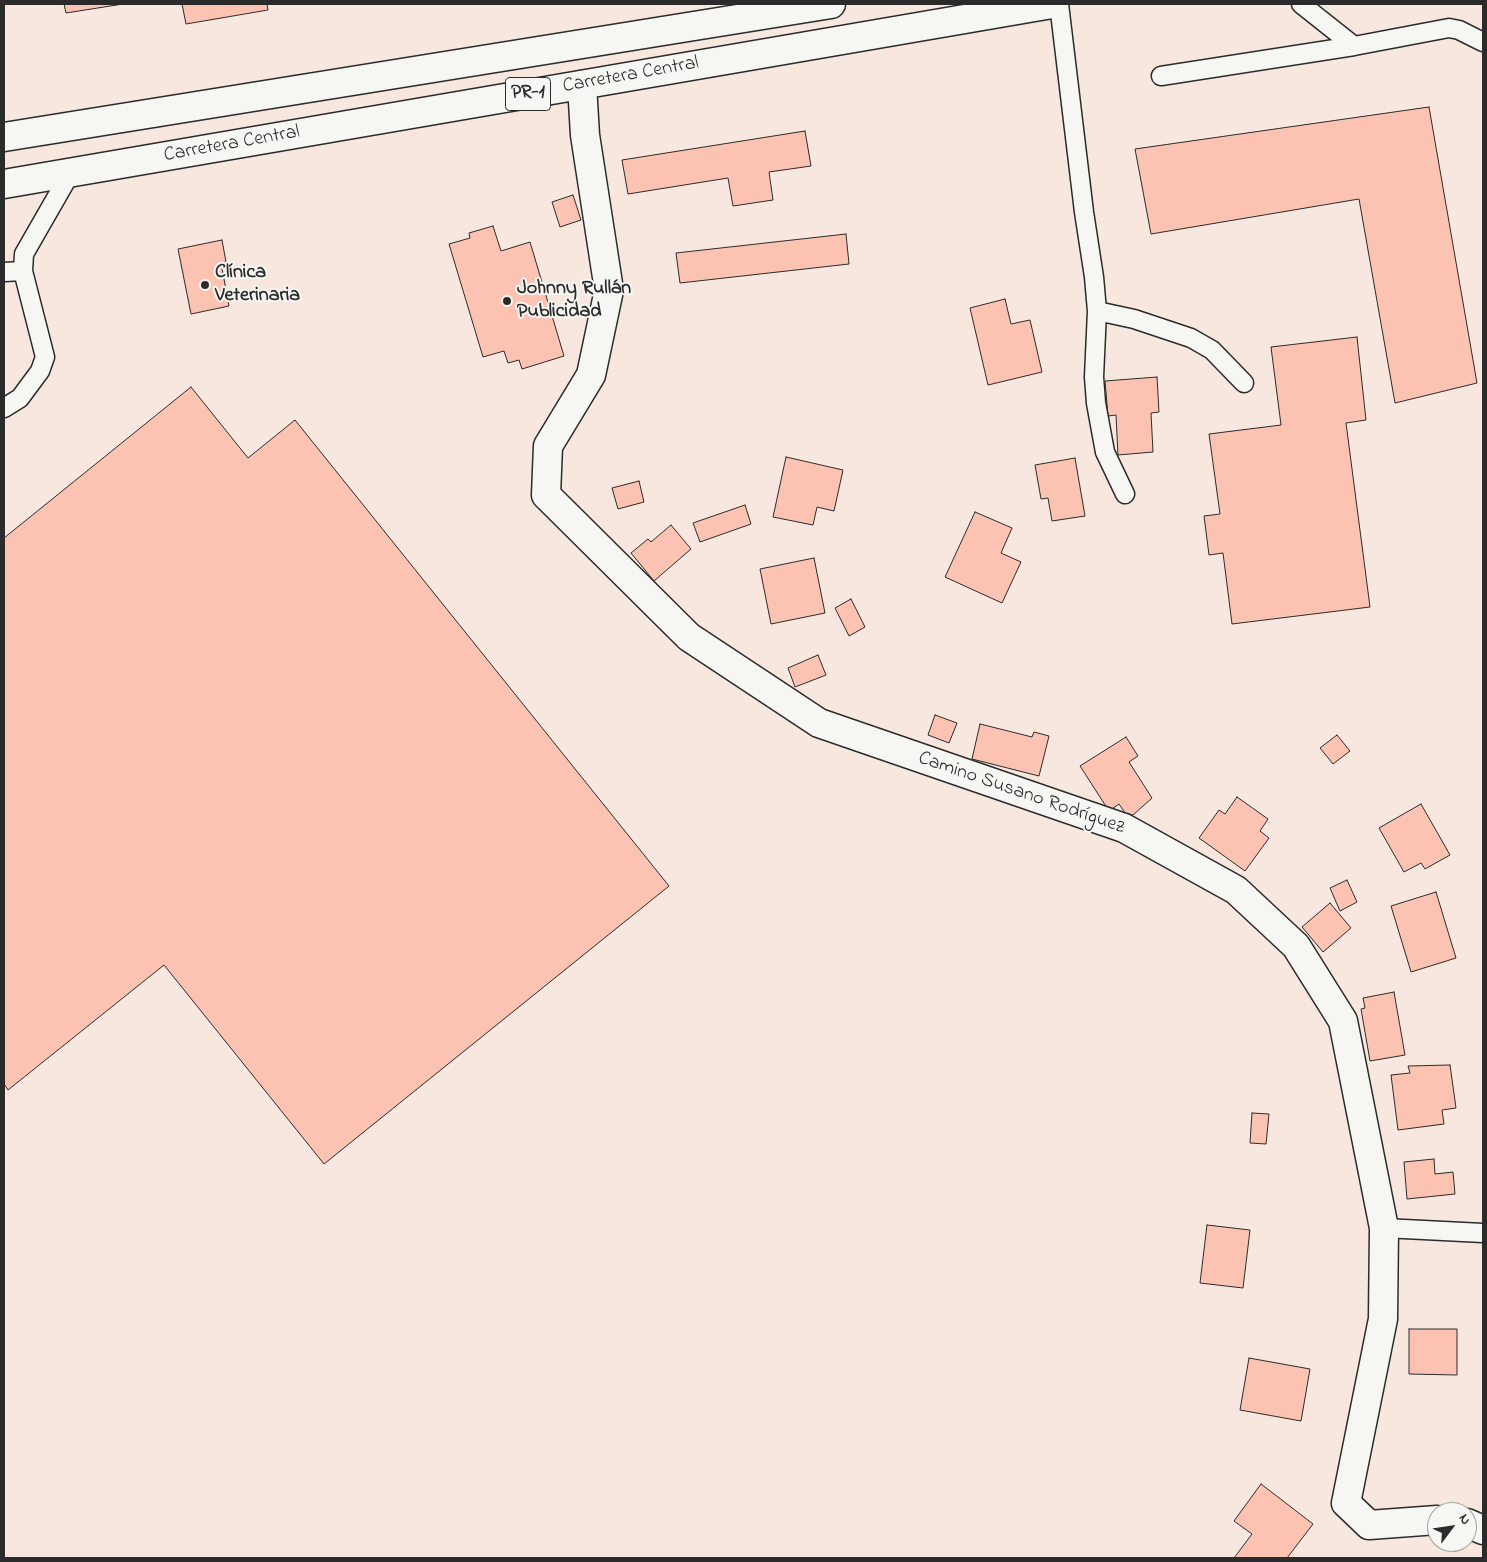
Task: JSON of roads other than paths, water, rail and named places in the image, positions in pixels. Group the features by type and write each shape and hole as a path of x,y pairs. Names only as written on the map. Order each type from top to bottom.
{"main road":[{"name":"Carretera Central","path":"4,137 782,9 831,4"},
{"name":"Carretera Central","path":"4,184 1052,4"},
{"name":"Camino Susano Rodríguez","path":"582,85 585,135 609,290 590,375 548,446 546,495 688,637 819,723 1124,828 1236,890 1296,946 1343,1021 1384,1228 1383,1319 1346,1503 1369,1525 1427,1521"},
{"path":"4,205 41,177"}],"lane":[{"path":"1060,4 1097,311 1094,377 1096,403 1105,452 1125,494"},
{"path":"1301,4 1354,46"},
{"path":"1161,76 1354,46 1449,28 1459,30 1483,42"},
{"path":"4,408 20,398 40,371 45,357 39,326 23,272 24,254 71,172"},
{"path":"4,272 23,272"},
{"path":"1097,311 1134,319 1191,338 1212,350 1244,384"},
{"path":"1384,1228 1483,1233"}],"place":[{"name":"Clínica Veterinaria","path":"205,285"},
{"name":"Johnny Rullán Publicidad","path":"507,301"}]}
